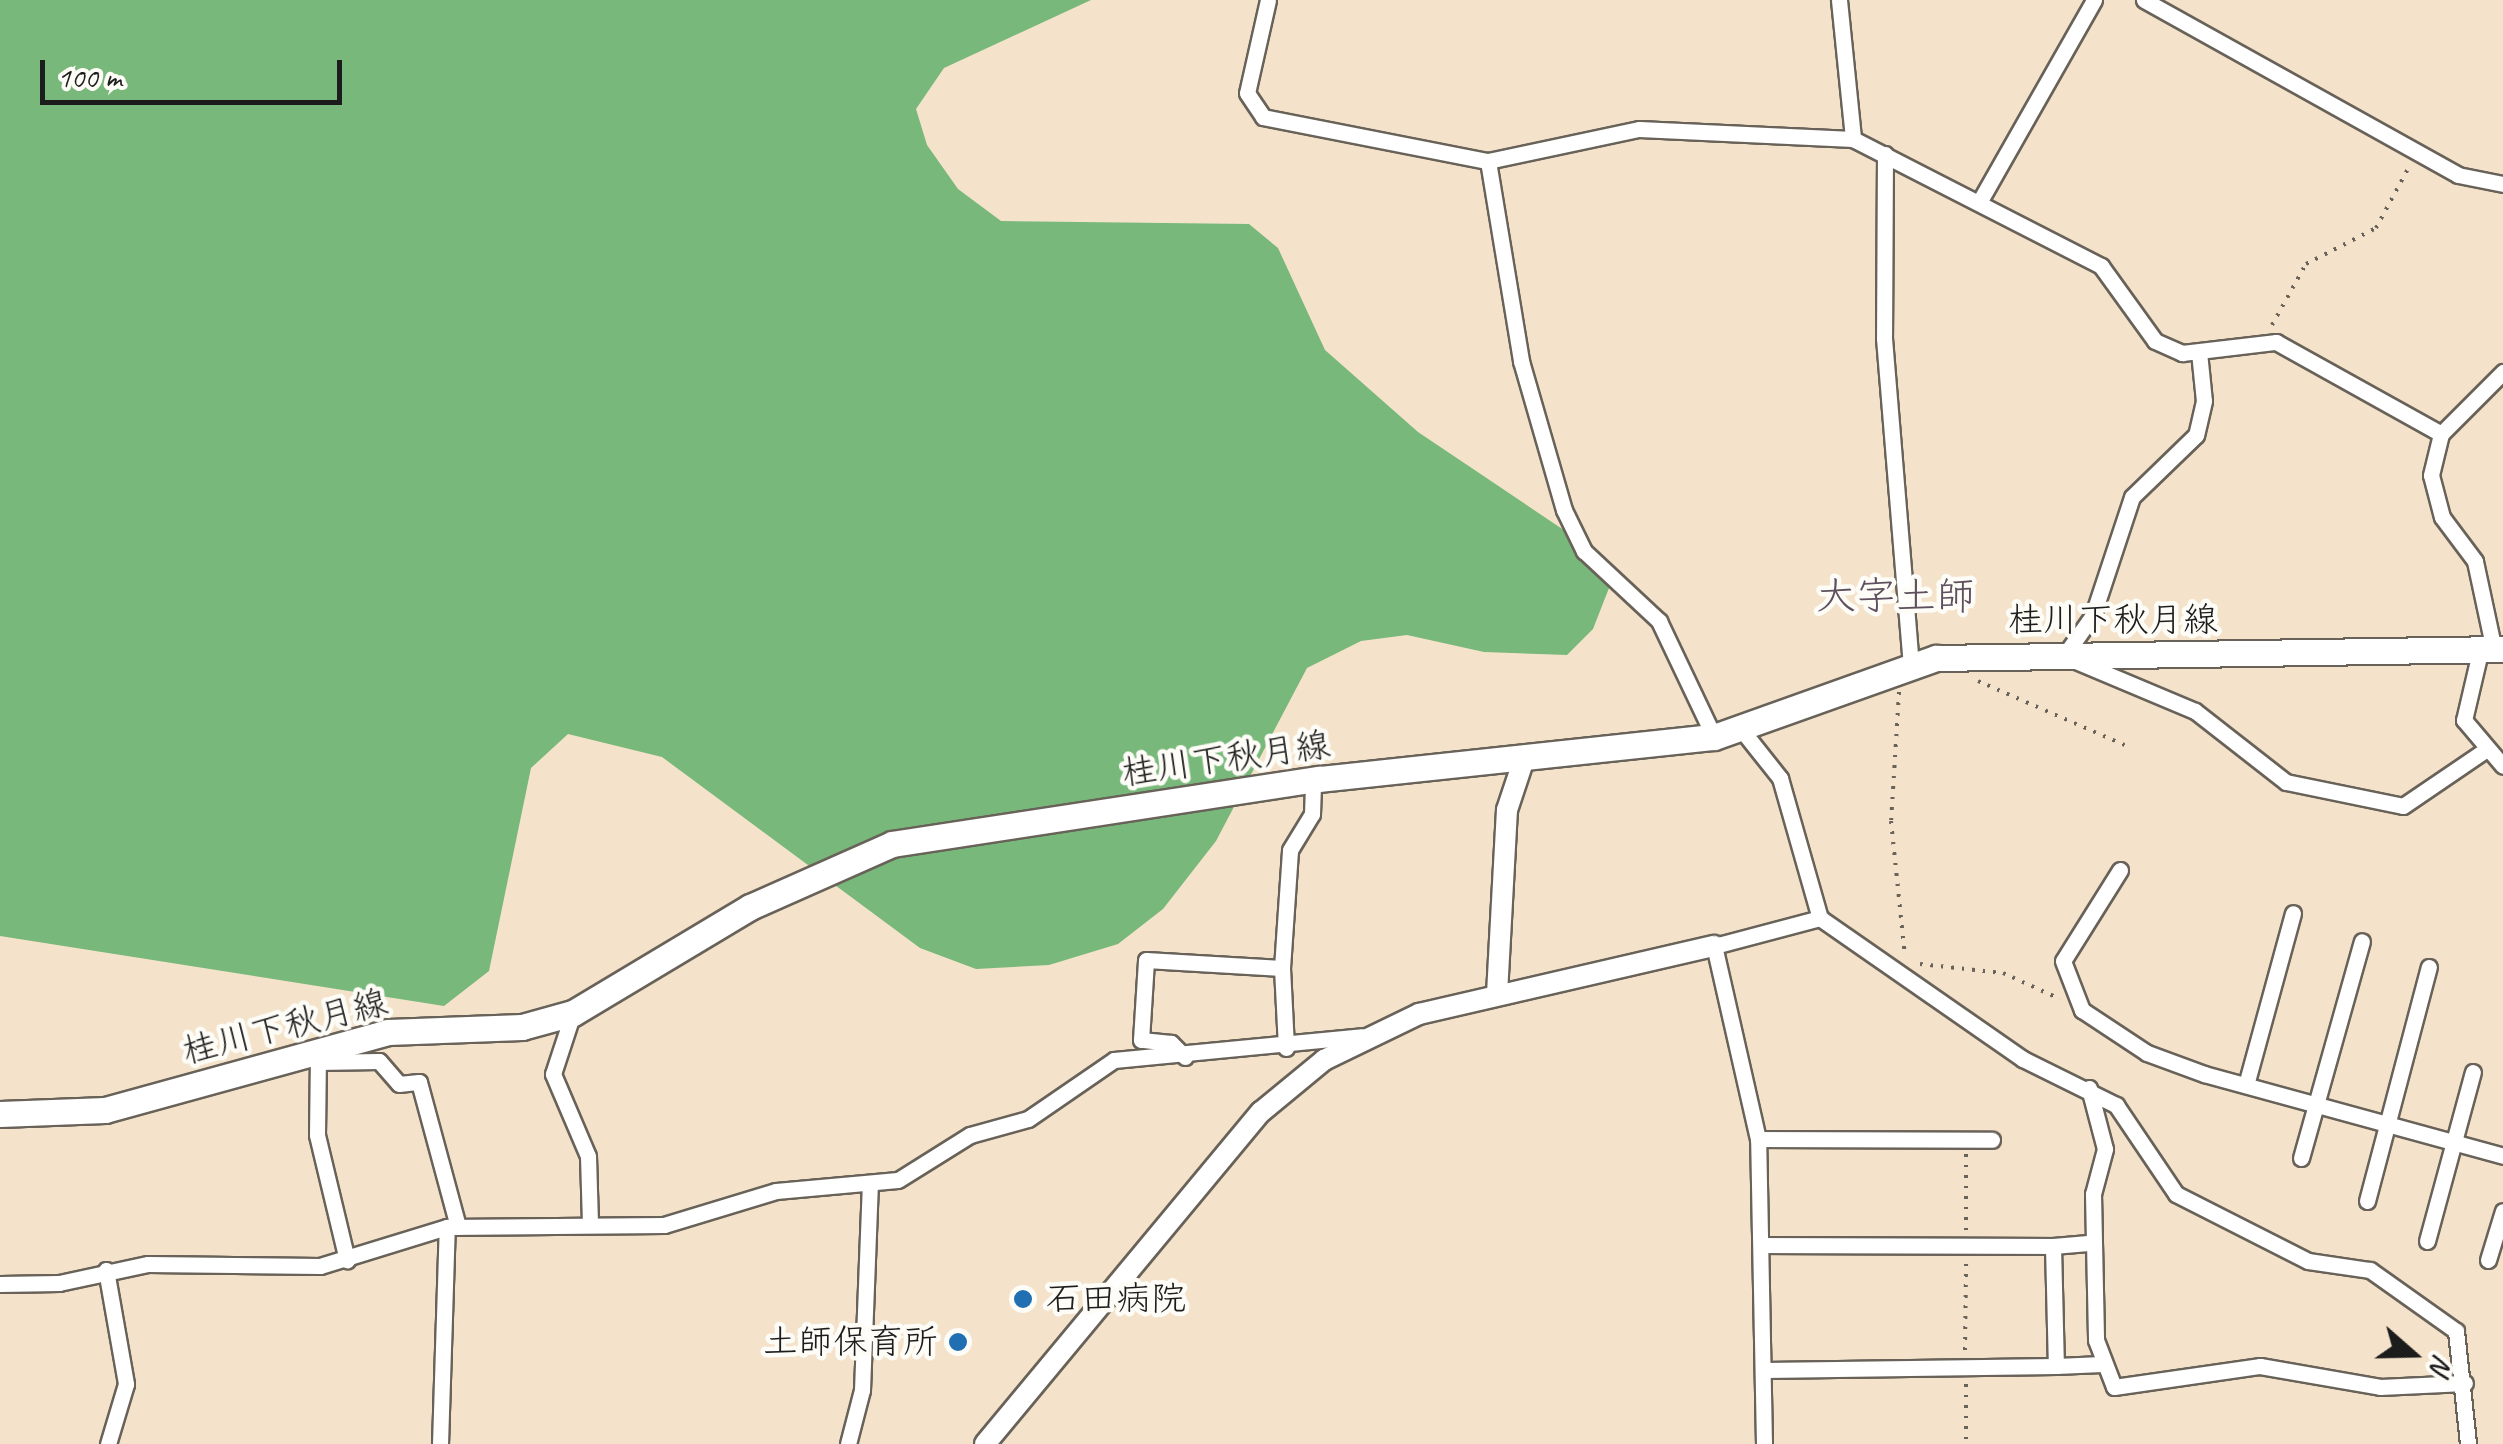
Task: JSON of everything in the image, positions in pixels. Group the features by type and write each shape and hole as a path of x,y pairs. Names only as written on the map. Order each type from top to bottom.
{"main road":[{"name":"桂川下秋月線","path":"0,1114 106,1110 318,1058 388,1032 522,1027 573,1014 750,907 892,844 1313,780 1523,762 1714,737 1905,666 1960,655 2492,650"}],"street":[{"path":"1268,0 1247,94 1263,116 1488,160 1639,129 1852,139 1981,199 2101,266 2155,341 2200,352 2266,340 2352,378 2441,434"},
{"path":"1840,0 1852,139"},
{"path":"1981,199 2094,0"},
{"path":"2144,0 2417,152 2476,182 2503,184"},
{"path":"1885,154 1883,319 1905,666"},
{"path":"1488,160 1520,361 1564,510 1584,552 1659,621 1714,737"},
{"path":"2200,352 2204,401 2196,435 2132,497 2100,600 2064,656 2196,711 2286,782 2403,806 2484,750"},
{"path":"2503,372 2441,434 2432,496 2474,561 2492,650 2463,706 2484,750 2503,766"},
{"path":"1741,730 1780,778 1820,918 2023,1059 2088,1088 2128,1120 2176,1194 2308,1261 2370,1270 2456,1331 2465,1383 2468,1444"},
{"path":"1498,994 1507,810 1523,762"},
{"path":"1286,1048 1282,968 1290,850 1312,814 1313,780"},
{"path":"2120,870 2063,961 2082,1010 2147,1052 2315,1105 2503,1156"},
{"path":"2246,1084 2293,913"},
{"path":"0,1284 59,1284 106,1270 347,1260 453,1227 590,1222 664,1225 776,1190 870,1185 919,1170 970,1135 1028,1119 1114,1060 1185,1058 1362,1036 1498,994 1820,918"},
{"path":"2301,1158 2362,940"},
{"path":"1714,946 1758,1139 1764,1444"},
{"path":"1185,1058 1170,1043 1141,1040 1146,960 1282,968"},
{"path":"2367,1202 2428,967"},
{"path":"573,1014 552,1074 588,1156 596,1191 590,1222"},
{"path":"985,1444 1261,1112 1362,1036"},
{"path":"347,1260 316,1136 318,1058 379,1061 399,1084 419,1082 453,1227 440,1444"},
{"path":"2427,1240 2473,1072"},
{"path":"2088,1088 2105,1149 2091,1243 2102,1364 2114,1387 2260,1366 2380,1387 2465,1383"},
{"path":"1758,1139 1992,1140"},
{"path":"848,1444 862,1390 870,1185"},
{"path":"2488,1260 2503,1211"},
{"path":"1763,1246 2091,1243"},
{"path":"2053,1246 2056,1366"},
{"path":"106,1270 126,1384 108,1444"},
{"path":"1764,1370 2102,1364"}],"path":[{"path":"2266,340 2306,264 2376,228 2417,152"},
{"path":"1960,655 1964,675 2127,746"},
{"path":"1905,666 1891,821 1906,961 2004,973 2082,1010"},
{"path":"1966,1140 1966,1444"}],"green space":[{"path":"0,0 1091,0 944,68 916,109 927,145 958,189 1001,221 1249,224 1278,248 1325,350 1418,432 1592,549 1609,588 1593,629 1567,655 1484,652 1407,635 1361,641 1307,668 1216,841 1163,909 1118,944 1049,965 976,969 920,948 662,757 568,734 531,768 489,971 444,1006 0,936"}],"place":[{"name":"石田病院","path":"1023,1299"},
{"name":"土師保育所","path":"958,1342"}],"district":[{"name":"大字土師","path":"1896,596"}]}
